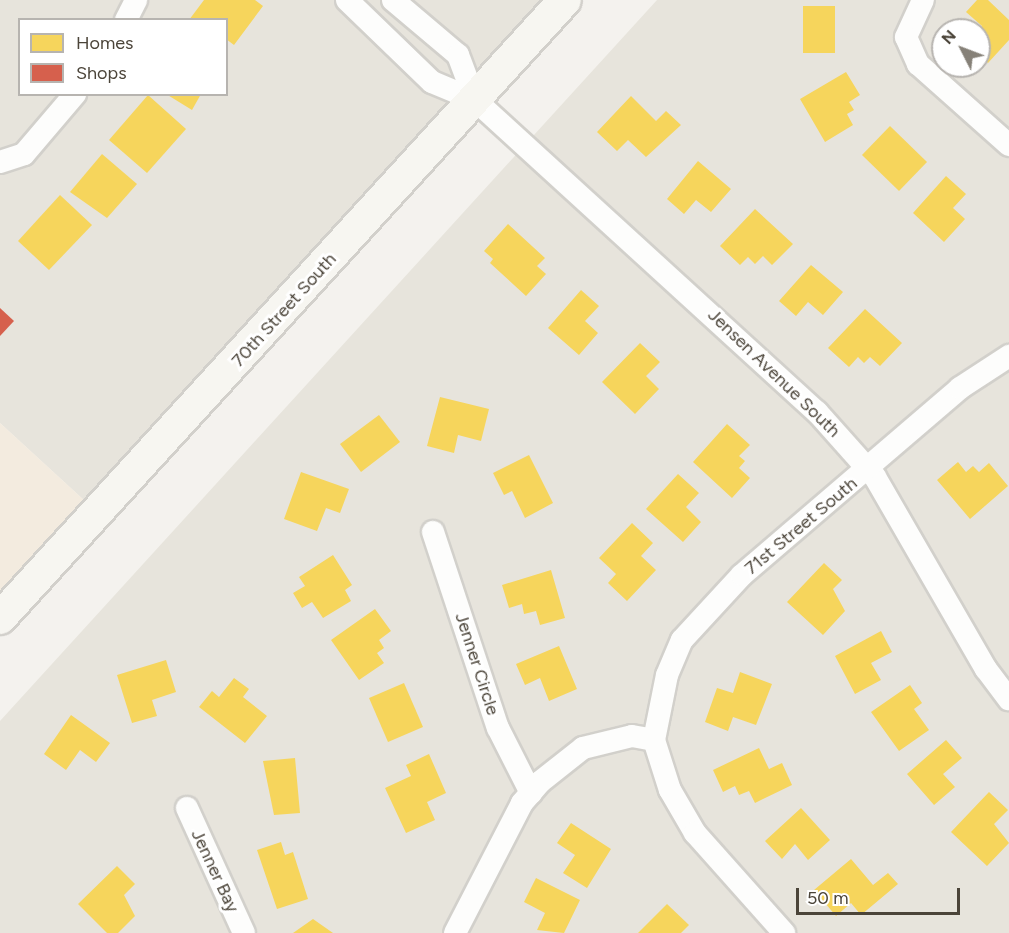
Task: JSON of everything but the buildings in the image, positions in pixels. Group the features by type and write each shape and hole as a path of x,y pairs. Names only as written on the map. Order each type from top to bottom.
{"main road":[{"name":"70th Street South","path":"0,618 565,0"}],"street":[{"path":"127,18 136,0"},
{"name":"Jensen Avenue South","path":"347,0 432,82 475,100 665,269 817,412 868,469 1009,699"},
{"name":"Jensen Avenue South","path":"393,0 458,55 475,100"},
{"path":"923,0 906,37 918,64 1009,145"},
{"path":"0,162 24,154 73,96"},
{"name":"71st Street South","path":"654,740 667,675 682,640 742,575 960,388 1009,356"},
{"name":"Jenner Circle","path":"433,532 498,728 531,793"},
{"path":"454,933 531,793 583,748 632,736 654,740 670,790 695,833 784,933"},
{"name":"Jenner Bay","path":"187,808 244,933"}],"shaded area":[{"path":"0,0 565,0 98,513 0,423"},
{"path":"657,0 1009,0 1009,933 0,933 0,721"},
{"path":"0,423 98,513 0,618"}]}
